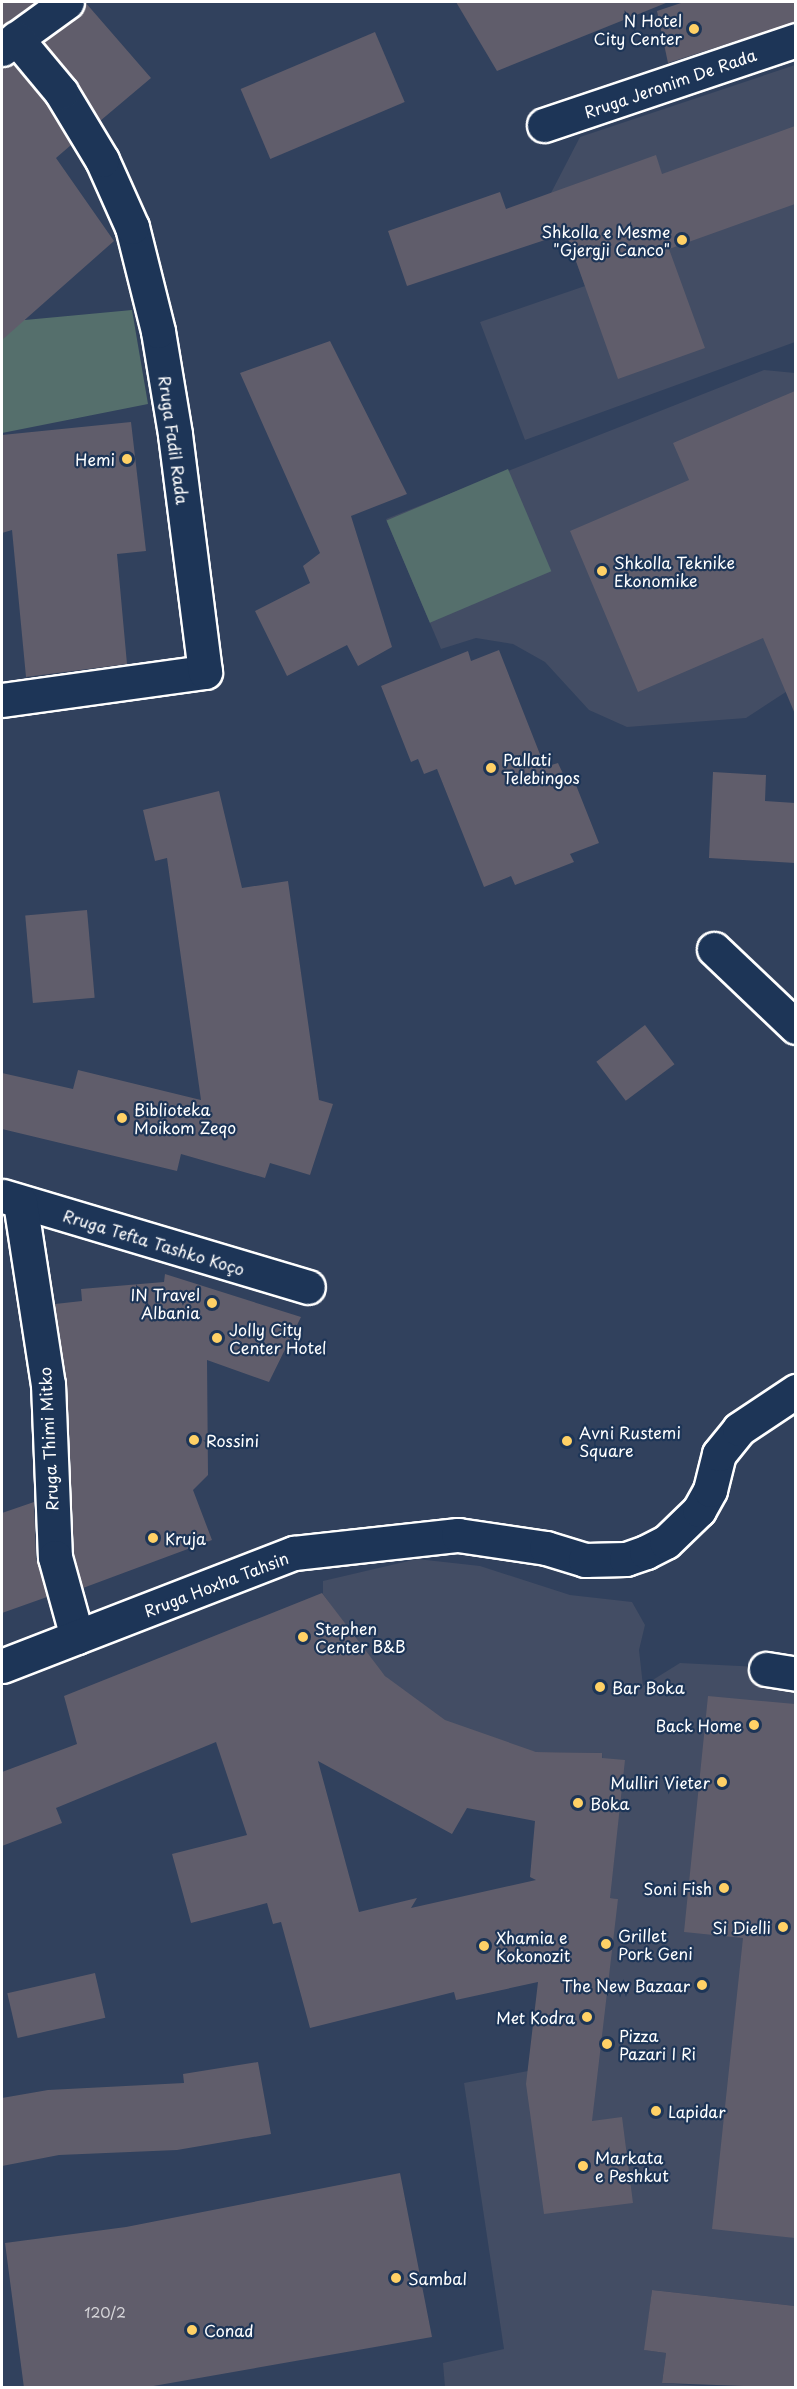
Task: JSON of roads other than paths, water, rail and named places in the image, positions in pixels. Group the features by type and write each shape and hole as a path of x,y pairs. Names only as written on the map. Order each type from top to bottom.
{"street":[{"name":"Rruga Fadil Rada","path":"2,700 205,672 175,434 158,331 132,227 102,160 61,92 9,43 67,2"},
{"name":"Rruga Jeronim De Rada","path":"544,125 795,40"},
{"path":"714,949 795,1027"},
{"name":"Rruga Tefta Tashko Koço","path":"11,1199 308,1287"},
{"name":"Rruga Thimi Mitko","path":"11,1199 48,1384 55,1557 77,1638"},
{"name":"Rruga Hoxha Tahsin","path":"2,1666 294,1553 458,1534 546,1548 606,1561 626,1559 666,1542 699,1510 710,1490 719,1454 757,1414 795,1392"}],"place":[{"name":"N Hotel City Center","path":"694,29"},
{"name":"Shkolla e Mesme \"Gjergji Canco\"","path":"682,240"},
{"name":"Hemi","path":"127,459"},
{"name":"Shkolla Teknike Ekonomike","path":"602,571"},
{"name":"Pallati Telebingos","path":"491,768"},
{"name":"Biblioteka Moikom Zeqo","path":"122,1118"},
{"name":"IN Travel Albania","path":"212,1303"},
{"name":"Jolly City Center Hotel","path":"217,1338"},
{"name":"Rossini","path":"194,1440"},
{"name":"Avni Rustemi Square","path":"567,1441"},
{"name":"Kruja","path":"153,1538"},
{"name":"Stephen Center B&B","path":"303,1637"},
{"name":"Bar Boka","path":"600,1687"},
{"name":"Back Home","path":"754,1725"},
{"name":"Mulliri Vieter","path":"722,1782"},
{"name":"Boka","path":"578,1803"},
{"name":"Soni Fish","path":"724,1888"},
{"name":"Si Dielli","path":"783,1927"},
{"name":"Grillet Pork Geni","path":"606,1944"},
{"name":"Xhamia e Kokonozit","path":"484,1946"},
{"name":"The New Bazaar","path":"702,1985"},
{"name":"Met Kodra","path":"587,2017"},
{"name":"Pizza Pazari I Ri","path":"607,2044"},
{"name":"Lapidar","path":"656,2111"},
{"name":"Markata e Peshkut","path":"583,2166"},
{"name":"Sambal","path":"396,2278"},
{"name":"Conad","path":"192,2330"}]}
